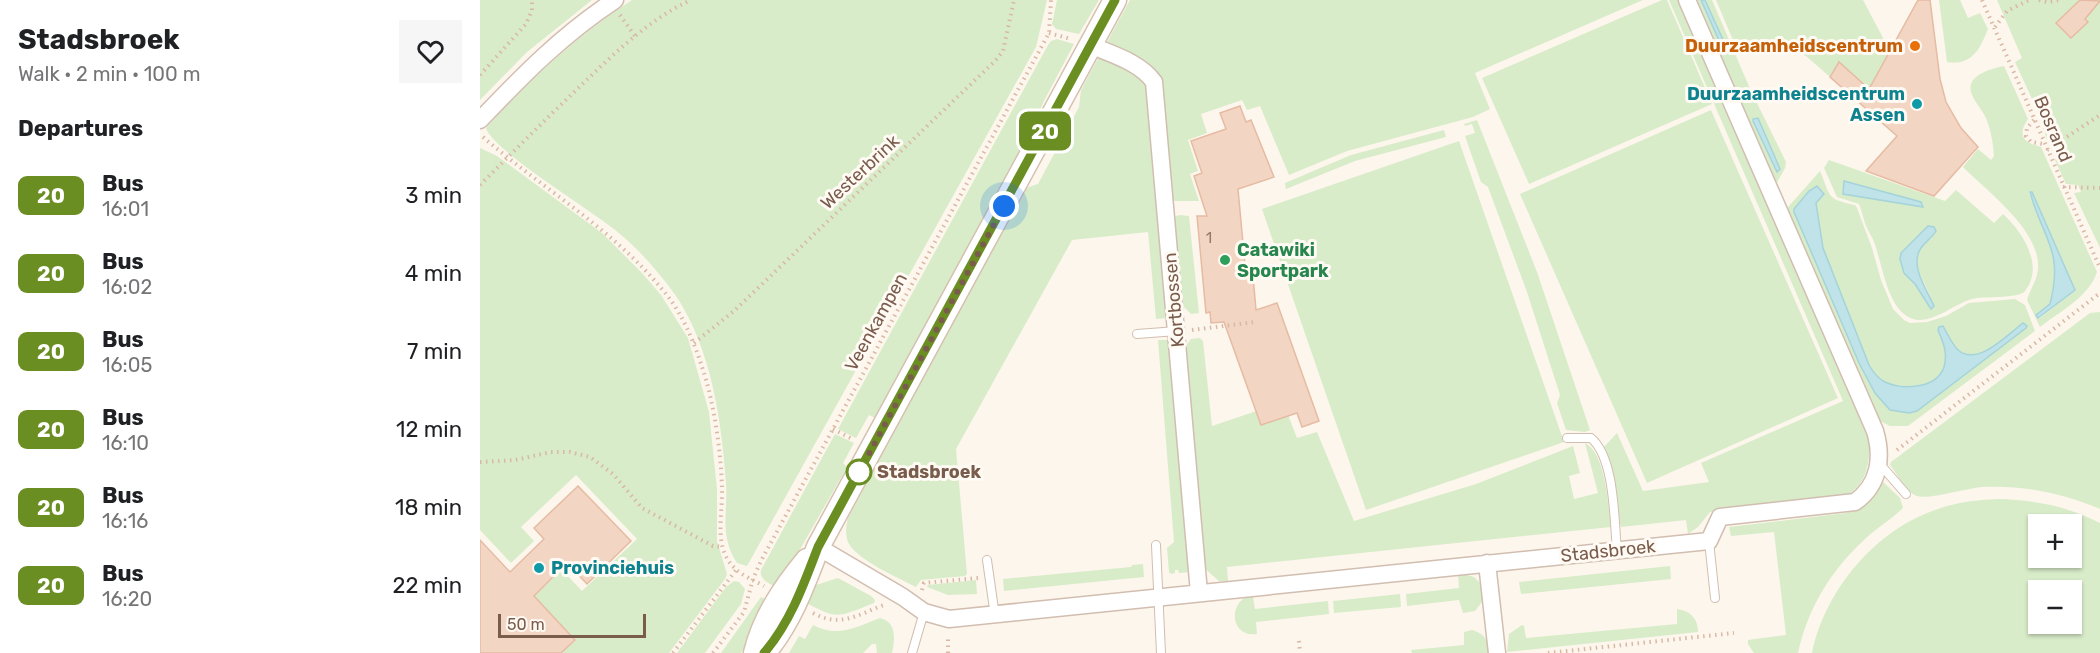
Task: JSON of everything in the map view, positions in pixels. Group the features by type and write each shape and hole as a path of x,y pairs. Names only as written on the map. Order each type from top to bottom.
{"street":[{"path":"755,653 760,632 788,599 818,547 1115,0"},
{"path":"1687,0 1875,431 1879,444 1880,463 1872,485 1855,502 1720,518 1709,540"},
{"path":"480,120 536,61 583,22 613,1"},
{"name":"Kortbossen","path":"1090,45 1119,57 1148,73 1154,82 1199,593"},
{"name":"Stadsbroek","path":"818,547 903,597 924,612 949,619 1709,540"},
{"path":"1487,563 1497,653"},
{"path":"764,653 776,640 788,599"}],"lane":[{"path":"1137,334 1177,331"},
{"path":"1567,438 1591,438 1599,446 1612,496 1617,550"},
{"path":"1880,463 1906,494"},
{"path":"1709,540 1715,598"},
{"path":"1156,545 1161,653"},
{"path":"987,560 995,616"},
{"path":"912,653 924,612"}],"path":[{"path":"480,75 526,24 532,10 532,0"},
{"path":"480,185 605,62 635,36 691,0"},
{"name":"Westerbrink","path":"694,343 734,310 995,61 1002,51 1014,0"},
{"name":"Veenkampen","path":"713,653 744,612 753,579 762,559 1049,33 1051,0"},
{"name":"Bosrand","path":"1982,0 2100,268"},
{"path":"1994,28 2007,10 2029,0"},
{"path":"2039,0 2047,2 2060,0"},
{"path":"613,1 635,36"},
{"path":"2047,150 2100,115"},
{"path":"2034,120 2026,128 2026,136 2031,142 2044,144"},
{"path":"480,135 507,158 607,232 667,295 694,343 707,382 722,489 720,518 723,547 727,559 736,570 825,620 837,622 884,608 903,597 922,590 924,583 990,577"},
{"path":"2063,187 2100,188"},
{"path":"1880,463 2100,293"},
{"path":"1177,331 1255,322"},
{"path":"833,429 857,442"},
{"path":"480,462 515,460 551,452 570,452 590,457 613,474 642,508 713,546 723,547"},
{"path":"673,653 736,570"},
{"path":"1548,653 1734,633"},
{"path":"948,638 948,653"},
{"path":"1299,641 1300,653"}],"green space":[{"path":"480,0 592,0 527,52 480,100"},
{"path":"632,0 1047,0 1036,47 747,566 737,563 728,543 724,460 718,411 706,362 688,316 662,278 623,236 505,150 492,138 486,128 554,60 591,29"},
{"path":"1057,0 1099,0 1079,34 1056,29 1052,24"},
{"path":"1130,0 1643,0 1475,73 1490,109 1473,117 1347,151 1289,175 1260,106 1247,110 1242,100 1201,114 1207,133 1188,140 1198,171 1190,174 1199,201 1172,201 1160,76 1151,67 1105,46"},
{"path":"1662,0 1667,0 1712,104 1529,184 1482,78"},
{"path":"1669,0 1681,0 1869,433 1866,473 1856,489 1848,495 1838,499 1710,512 1698,527 1688,534 1686,520 1621,527 1612,467 1603,448 1617,433 1643,491 1709,482 1701,463 1843,401"},
{"path":"1693,0 1701,0 1725,54 1728,53 1705,0 1712,0 1751,91 1786,162 1774,188","holes":["1758,118 1780,169 1777,171 1753,121"]},
{"path":"1716,0 1863,0 1890,51 1869,89 1839,62 1830,77 1806,56 1780,46 1758,43 1738,52"},
{"path":"1939,0 1960,0 1968,18 1980,13 1988,29 1982,43 1969,59 1956,63 1947,62"},
{"path":"1997,0 2100,0 2100,248 2074,193 2081,192 2078,185 2066,184 2055,160 2062,149 2056,137 2047,140 2038,112 2015,62 2022,58"},
{"path":"1057,39 1074,44 1028,137 875,418 869,415 856,438 838,429 1048,45"},
{"path":"1100,55 1146,80 1169,318 1156,319 1148,232 1072,240 956,449 967,574 921,580 916,587 879,568 853,549 846,536 848,518 1026,188 1038,184 1079,107 1081,90"},
{"path":"2004,66 2028,119 2024,125 2024,138 2041,147 2097,272 2093,281 2080,296 2040,327 2027,300 2038,269 2037,255 2031,241 2011,213 1963,167 1978,149 1991,160 1994,156 1988,123 1973,97 1971,84 1979,75","holes":["2031,191 2075,290 2038,318 2036,315 2050,304 2054,272 2051,247 2029,193"]},
{"path":"1711,110 1838,398 1647,483 1520,194"},
{"path":"1477,120 1537,272 1590,430 1585,432 1566,430 1557,403 1560,395 1527,292 1488,187 1481,182 1465,136 1475,133 1472,124 1465,126 1464,124"},
{"path":"1444,130 1446,137 1355,161 1286,189 1285,183 1351,155"},
{"path":"1459,141 1564,442 1366,510 1262,209"},
{"path":"480,148 497,156 602,233 661,295 688,338 709,412 717,489 717,541 727,574 669,653 562,653 576,640 534,596 562,570 582,591 637,539 576,475 521,527 534,541 511,563 480,530"},
{"path":"1829,160 1945,201 1956,190 1994,223 2003,214 2024,239 2029,249 2033,271 2031,281 2021,294 1972,299 1929,318 1912,319 1904,314 1893,299 1859,204 1837,197 1824,168","holes":["1925,229 1932,238 1918,255 1917,264 1931,298 1933,308 1930,308 1915,284 1904,273"]},
{"path":"1820,171 1831,196 1839,201 1855,205 1893,309 1904,320 1910,323 1927,322 1946,316 1969,303 2015,299 2025,305 2035,331 1908,426 1890,426 1878,420 1785,213","holes":["1817,186 1822,196 1816,203 1823,248 1869,365 1885,382 1909,386 1934,380 1940,374 1945,362 1944,348 1938,330 1943,326 1958,350 1974,355 1992,347 2023,323 1917,411 1899,412 1875,393 1866,377 1794,212 1809,191"]},
{"path":"1180,215 1189,216 1199,313 1191,314 1181,304 1173,220"},
{"path":"2100,312 2100,509 2057,494 2012,487 1982,487 1922,497 1913,494 1905,487 1890,465 1891,462 2090,313"},
{"path":"1200,338 1203,341 1212,426 1283,402 1297,438 1317,432 1354,521 1476,484 1573,446 1580,473 1569,476 1574,499 1598,493 1585,443 1598,457 1602,468 1611,527 1227,567 1228,581 1219,581 1203,567 1184,348 1191,339"},
{"path":"1158,340 1171,340 1189,570 1189,572 1179,573 1175,570 1175,573 1171,574 1167,548 1174,542"},
{"path":"835,434 854,443 843,463 847,467 778,588 763,579 761,570"},
{"path":"1882,481 1900,498 1903,508 1866,538 1832,576 1808,620 1798,653 1754,653 1748,640 1786,635 1774,532 1731,536 1729,527 1846,513 1866,502 1876,493"},
{"path":"1998,499 2024,501 2050,505 2080,514 2028,514 2028,568 2082,568 2082,515 2100,523 2100,653 1812,653 1828,607 1841,585 1874,547 1915,518 1938,509 1975,501"},
{"path":"1143,564 1144,577 1004,591 1003,579"},
{"path":"1670,566 1671,579 1521,594 1519,582"},
{"path":"1458,575 1474,577 1482,585 1482,602 1475,611 1463,613 1459,600 1407,606 1406,594 1459,588"},
{"path":"838,578 871,596 875,600 874,603 838,615 824,612 803,601 816,585"},
{"path":"976,580 977,594 948,595 927,587 928,585"},
{"path":"734,581 739,582 745,589 741,604 705,653 677,653 726,587"},
{"path":"1400,594 1401,607 1334,613 1333,601"},
{"path":"761,597 771,602 741,653 721,653"},
{"path":"1246,597 1253,597 1255,609 1328,601 1329,614 1256,622 1257,634 1249,634 1242,631 1235,621 1236,608"},
{"path":"1677,609 1693,616 1698,632 1507,652 1509,634 1522,625 1526,638 1677,624"},
{"path":"880,618 889,623 894,632 892,653 877,653 876,644 872,644 863,653 789,653 799,636 805,639 813,625 830,631 839,631 855,628"},
{"path":"1472,630 1485,638 1490,653 1412,653 1411,650 1464,645 1464,632"}],"water":[{"path":"1701,0 1705,0 1729,53 1725,54"},
{"path":"1758,118 1780,169 1777,172 1753,121"},
{"path":"1844,181 1921,202 1923,207 1843,194"},
{"path":"1817,186 1824,194 1816,203 1823,248 1869,365 1882,380 1892,385 1909,387 1927,384 1934,380 1944,367 1945,357 1939,327 1943,326 1958,350 1974,355 1992,347 2023,323 2027,326 2026,328 1917,411 1909,413 1890,410 1875,393 1859,363 1794,212 1809,191"},
{"path":"2030,192 2032,192 2075,290 2038,318 2036,315 2050,304 2055,270 2050,245"},
{"path":"1928,226 1934,227 1936,231 1921,248 1917,262 1920,277 1934,306 1931,309 1915,284 1904,273 1900,259 1901,253"}],"building":[{"path":"1918,0 1930,0 1940,79 1946,102 1961,128 1978,147 1934,196 1866,171 1897,136 1830,77 1839,62 1869,89"},
{"path":"2080,0 2100,1 2085,19 2088,22 2071,38 2056,23"},
{"path":"1240,106 1246,122 1251,120 1274,177 1238,189 1246,276 1253,276 1256,310 1277,303 1319,421 1302,427 1297,413 1261,425 1224,322 1211,323 1210,312 1206,313 1197,216 1207,216 1194,176 1202,173 1191,141 1226,129 1220,113"},
{"name":"Provinciehuis","path":"578,486 631,541 587,584 567,563 534,596 575,640 561,653 480,653 480,540 510,572 544,539 534,528"}],"bus line":[{"name":"20","path":"764,653 776,640 802,590 818,547 1115,0"}],"place":[{"name":"Duurzaamheidscentrum","path":"1915,46"},
{"name":"Duurzaamheidscentrum Assen","path":"1917,104"},
{"name":"Catawiki Sportpark","path":"1225,260"},
{"name":"Stadsbroek","path":"859,472"},
{"name":"Provinciehuis","path":"539,568"}],"route":[{"path":"859,472 1004,206"}]}
